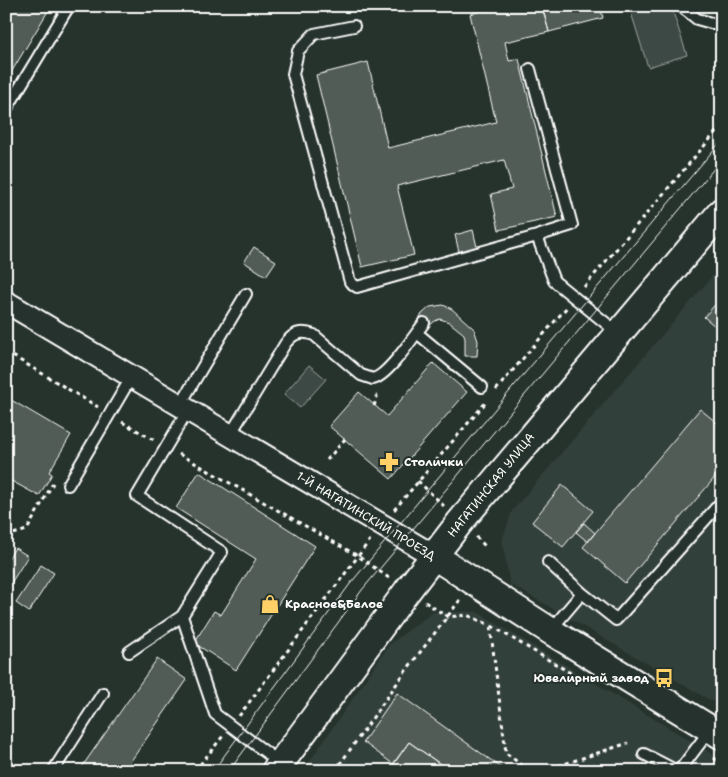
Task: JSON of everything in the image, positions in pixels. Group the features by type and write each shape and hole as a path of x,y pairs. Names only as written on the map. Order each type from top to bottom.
{"street":[{"name":"НАГАТИНСКАЯ УЛИЦА","path":"278,767 407,590 460,522 722,211"},
{"name":"1-Й НАГАТИНСКИЙ ПРОЕЗД","path":"6,302 434,556 710,737"}],"lane":[{"path":"6,110 70,6"},
{"path":"682,7 697,18 722,26"},
{"path":"354,26 314,34 298,51 293,74 350,282 357,287 572,225 530,69"},
{"path":"537,236 554,281 618,333"},
{"path":"129,652 182,616 222,552 137,496 246,294"},
{"path":"230,435 285,344 294,334 307,332 314,335 361,375 372,378 384,374 424,323"},
{"path":"417,333 482,387"},
{"path":"68,485 132,376"},
{"path":"548,562 582,593 616,620 722,502"},
{"path":"552,632 560,619 582,593"},
{"path":"182,616 215,714 278,767"},
{"path":"53,771 103,693"},
{"path":"644,754 678,771 710,737"}],"path":[{"path":"195,771 399,502 722,125"},
{"path":"6,352 165,447 358,556 448,617 467,614 490,625 589,684"},
{"path":"327,460 345,440"},
{"path":"6,536 27,530 48,493"},
{"path":"334,771 405,672 448,617"},
{"path":"490,625 506,753 530,771"},
{"path":"710,737 722,763"},
{"path":"543,771 628,743"}],"shaded area":[{"path":"629,6 671,6 687,55 648,67"},
{"path":"722,265 722,707 510,584 502,541 512,511"},
{"path":"309,365 326,379 300,408 284,394"},
{"path":"433,612 477,612 722,760 722,771 303,771 390,644"}],"building":[{"path":"6,6 51,6 6,81"},
{"path":"499,6 542,6 549,32 505,42 509,61 519,59 557,217 499,230 491,194 512,189 504,160 397,186 414,255 362,267 316,75 368,62 388,148 496,122 470,14"},
{"path":"542,6 600,6 603,18 549,32"},
{"path":"473,230 477,247 459,252 455,235"},
{"path":"254,247 276,261 266,276 244,262"},
{"path":"722,297 722,326 718,323 715,326 704,317"},
{"path":"443,305 452,309 474,329 478,341 477,356 465,356 464,334 449,322 440,319 429,326 418,320 430,307"},
{"path":"433,363 467,392 391,479 329,426 359,392 387,416"},
{"path":"6,397 71,435 49,472 52,474 39,496 6,478"},
{"path":"700,409 722,427 722,469 625,583 583,547"},
{"path":"199,472 315,546 236,670 194,643 214,611 221,615 256,559 176,508"},
{"path":"562,485 593,511 563,547 532,522"},
{"path":"584,523 595,533 588,542 576,532"},
{"path":"15,548 28,556 6,591 6,562"},
{"path":"41,565 54,573 29,612 16,603"},
{"path":"157,659 187,680 124,771 79,771"},
{"path":"397,693 506,771 450,771 409,742 393,764 363,742"},
{"path":"409,742 450,771 389,771"}],"tram line":[{"path":"213,771 350,584 722,140"},
{"path":"229,771 362,590 722,159"}],"place":[{"name":"Столички","path":"389,462"},
{"name":"Красное&Белое","path":"270,604"},
{"name":"Ювелирный завод","path":"664,678"}]}
